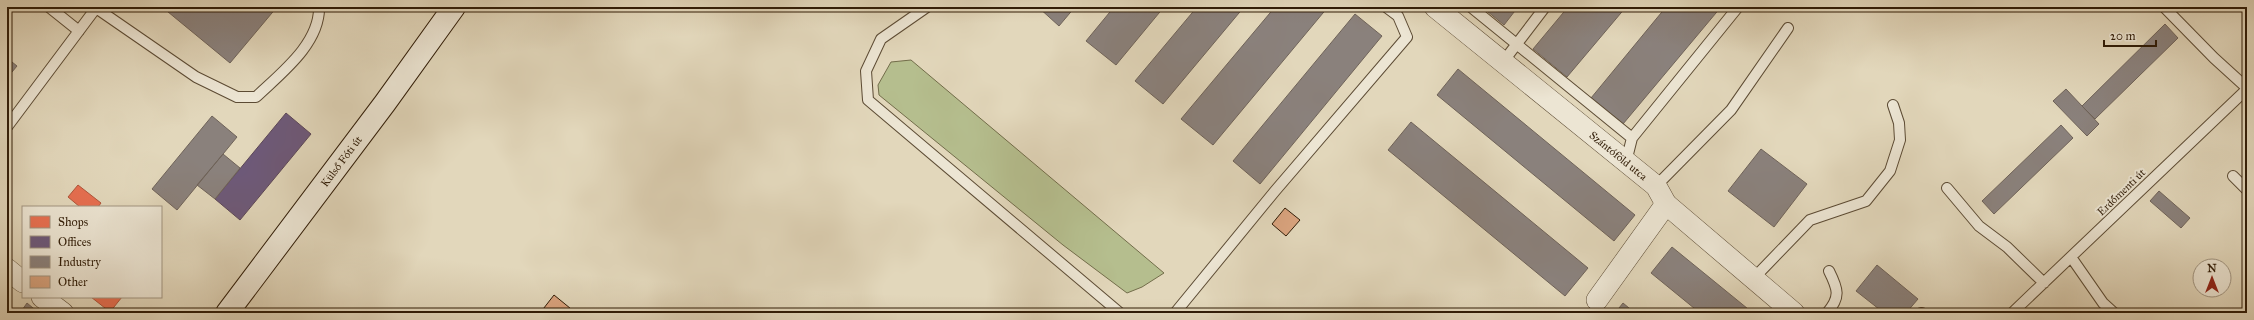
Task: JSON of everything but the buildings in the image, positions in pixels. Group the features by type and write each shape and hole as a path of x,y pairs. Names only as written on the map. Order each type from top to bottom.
{"main road":[{"name":"Külső Fóti út","path":"227,313 385,104 454,7"}],"street":[{"name":"Szántóföld utca","path":"1435,7 1656,186 1666,204 1794,313"},
{"path":"1597,300 1666,204"},
{"path":"7,269 22,281"},
{"path":"43,298 63,313"}],"lane":[{"path":"49,7 79,31"},
{"path":"7,127 79,31 94,7 196,78 237,96 256,97 300,55 319,19 319,7"},
{"path":"927,7 881,39 866,70 868,100 1120,313"},
{"path":"1175,313 1275,191 1406,37 1398,16 1386,7"},
{"path":"1471,7 1632,138"},
{"path":"1502,62 1545,7"},
{"path":"1626,162 1632,138 1738,7"},
{"path":"2164,7 2247,89"},
{"path":"1656,186 1730,110 1788,28"},
{"name":"Erdőmenti út","path":"2012,313 2247,89"},
{"path":"1754,278 1810,220 1866,201 1890,171 1900,140 1900,123 1893,105"},
{"path":"2233,176 2247,190"},
{"path":"1947,188 1979,226 2007,247 2044,283"},
{"path":"2071,257 2103,303 2114,313"},
{"path":"1826,313 1835,304 1837,288 1829,271"}],"green space":[{"path":"911,60 1164,273 1142,287 1127,293 1063,245 879,95 878,85 891,62"}]}
